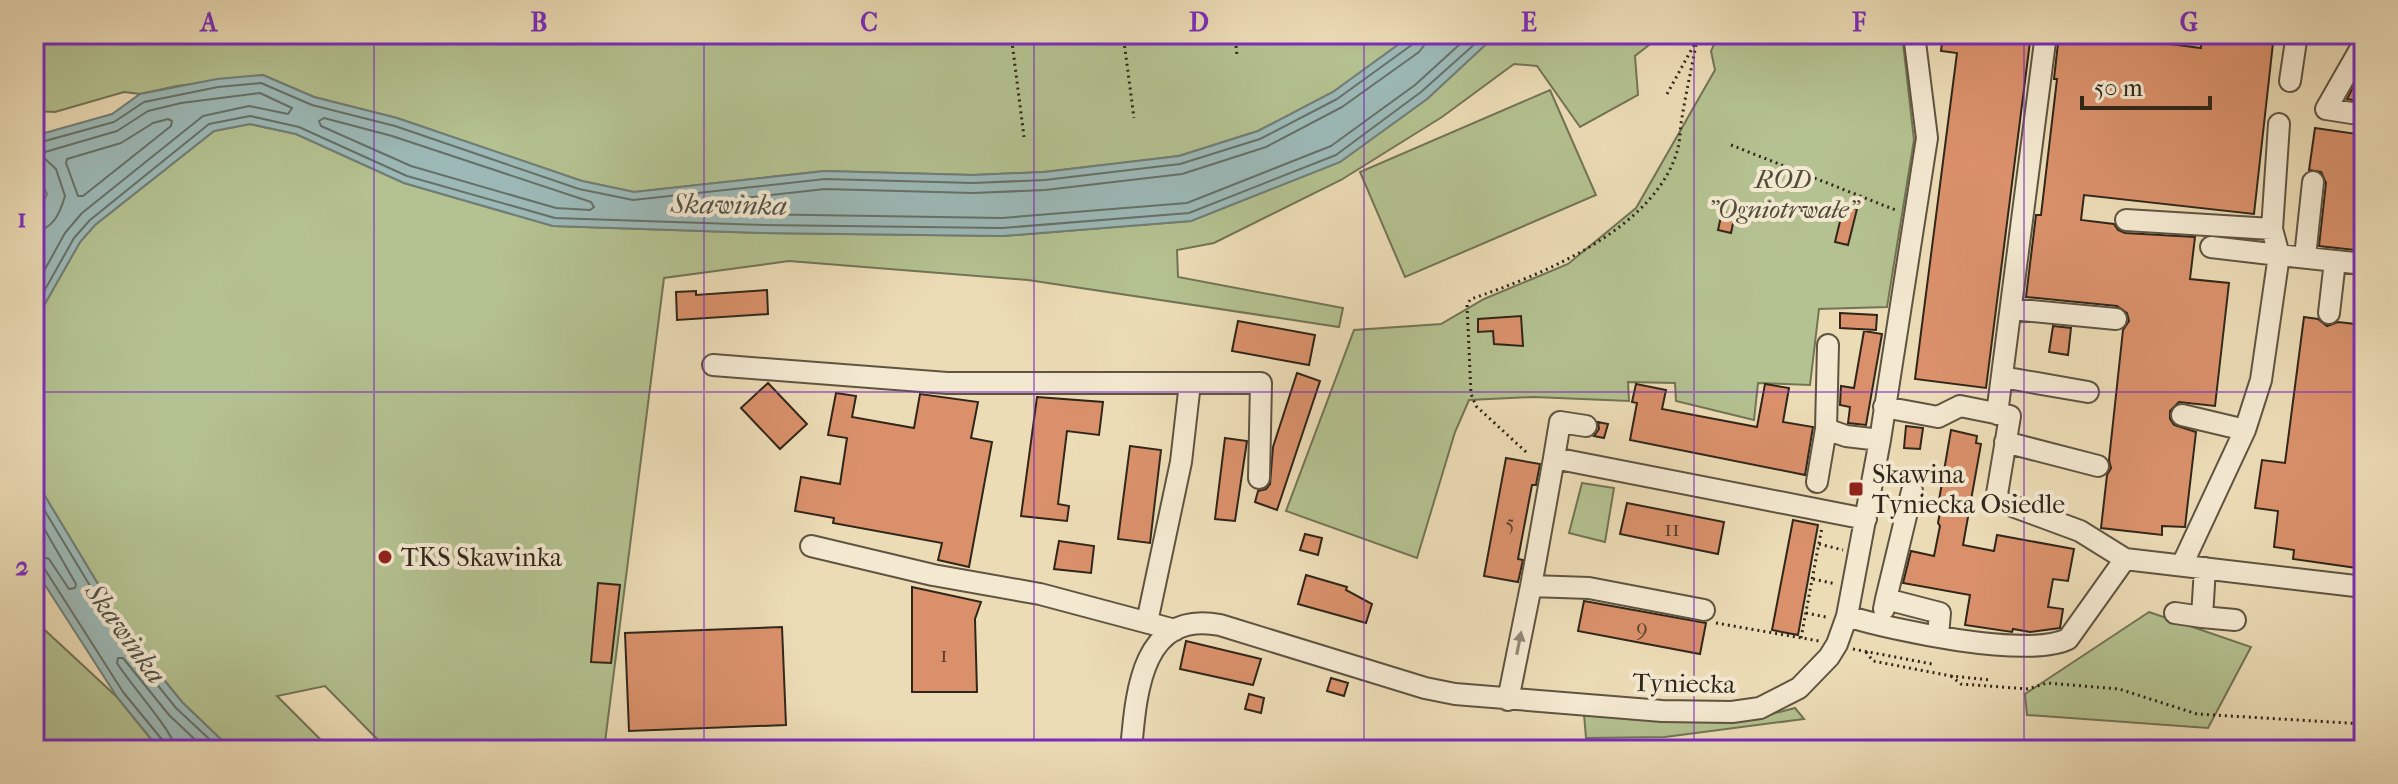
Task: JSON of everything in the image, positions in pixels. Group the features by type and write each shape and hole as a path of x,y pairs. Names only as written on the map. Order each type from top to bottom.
{"street":[{"name":"Tyniecka","path":"1175,630 1197,624 1220,625 1425,688 1508,700 1662,711 1747,711 1774,703 1799,688 1822,666 1837,644 1847,616 1880,440 1927,138 1914,34"},
{"path":"1997,414 2046,34"},
{"path":"2290,81 2297,34"},
{"path":"2363,42 2326,109 2364,115"},
{"path":"2182,565 2245,430 2261,380 2279,255 2272,229 2279,124"},
{"path":"2305,257 2313,182"},
{"path":"2126,220 2272,229"},
{"path":"2211,247 2364,264"},
{"path":"2329,313 2335,261"},
{"path":"2011,309 2116,319"},
{"path":"1817,482 1826,429 1828,345"},
{"path":"713,365 947,383 1261,383 1259,478"},
{"path":"2002,377 2088,392"},
{"path":"1147,622 1181,462 1190,383"},
{"path":"1884,407 1938,417 1960,406 2010,416 1996,500 2080,531 2125,559 2364,587"},
{"path":"2182,415 2245,430"},
{"path":"1508,700 1560,422 1586,426"},
{"path":"1826,429 1846,436 1880,440"},
{"path":"2005,442 2098,466"},
{"path":"1554,458 1866,519"},
{"path":"1879,626 1912,491"},
{"path":"811,546 933,575 1040,594 1175,630"},
{"path":"1847,616 1879,626 1999,644 2059,644 2068,639 2125,559"},
{"path":"2202,617 2205,568"},
{"path":"1531,586 1589,588 1704,610"},
{"path":"1886,599 1940,613 1938,635"},
{"path":"2175,613 2235,620"},
{"path":"1131,750 1145,663 1156,645 1175,630"}],"path":[{"path":"1011,34 1024,137"},
{"path":"1123,34 1134,118"},
{"path":"1235,34 1237,56"},
{"path":"1526,452 1476,406 1471,394 1467,304 1471,299 1542,273 1585,250 1645,205 1671,167 1678,148 1700,34"},
{"path":"1667,94 1696,45"},
{"path":"1731,145 1906,215"},
{"path":"1801,638 1825,511"},
{"path":"1704,610 1713,622 1837,644"},
{"path":"1932,664 1866,652 1873,661 1951,676 1991,680"},
{"path":"1951,676 1961,684 2028,689 2047,683 2119,689 2197,714 2364,724"}],"green space":[{"path":"34,34 1413,34 1333,92 1258,131 1179,156 1044,172 973,175 824,171 634,192 582,181 397,118 314,97 263,75 140,94 124,92 55,112 34,111"},
{"name":"TKS Skawinka","path":"1497,34 1663,34 1635,56 1638,95 1580,127 1537,66 1514,64 1442,117 1341,180 1214,243 1177,250 1178,277 1343,308 1339,327 1028,280 789,261 664,278 604,750 400,750 385,747 325,686 277,696 331,750 232,750 182,702 133,642 34,478 34,323 80,242 95,225 214,131 250,124 296,134 404,183 553,226 1003,236 1191,221 1339,162 1427,99"},
{"name":"ROD \"Ogniotrwałe\"","path":"1719,34 1902,34 1914,140 1887,307 1819,309 1810,385 1758,383 1754,420 1676,401 1675,383 1628,382 1629,401 1534,397 1469,400 1455,432 1417,558 1286,511 1354,330 1441,324 1484,299 1568,264 1636,208 1715,70 1711,51"},
{"path":"1550,90 1596,195 1405,277 1360,172"},
{"path":"1582,483 1614,488 1605,542 1569,533"},
{"path":"2149,612 2251,647 2208,728 2027,715 2025,694"},
{"path":"34,620 117,697 160,750 55,750 34,739"},
{"path":"1795,708 1804,719 1665,737 1586,738 1584,714 1699,722 1752,719"}],"water":[{"name":"Skawinka","path":"1413,34 1497,34 1427,99 1340,162 1191,221 1003,236 553,226 404,183 296,134 250,124 214,131 95,225 80,242 34,323 34,220 47,194 39,177 34,174 34,136 112,114 140,94 217,79 263,75 314,97 397,118 582,181 634,192 825,171 973,175 1044,172 1179,156 1258,131 1333,92"},
{"name":"Skawinka","path":"34,478 133,642 182,702 232,750 160,750 117,697 34,568"}],"building":[{"path":"1943,34 2031,34 1986,388 1915,379 1957,53 1941,51"},
{"path":"2059,34 2133,34 2132,39 2201,48 2202,34 2274,34 2254,214 2084,195 2081,220 2114,224 2125,233 2195,237 2190,279 2229,283 2215,406 2179,402 2170,411 2174,425 2196,432 2185,527 2162,526 2162,535 2101,528 2107,475 2111,468 2109,460 2123,330 2129,321 2127,313 2117,306 2026,297 2036,215 2041,215 2057,79 2054,79"},
{"path":"2356,82 2364,83 2364,102 2347,99"},
{"path":"2315,128 2364,135 2364,251 2319,246 2326,183 2321,172 2309,170"},
{"path":"1844,205 1857,209 1848,245 1835,242"},
{"path":"1722,212 1735,214 1731,233 1718,230"},
{"path":"767,290 768,314 677,320 676,292 696,291 696,295"},
{"path":"1840,313 1877,315 1876,330 1840,328"},
{"path":"1521,316 1523,346 1494,344 1493,331 1478,332 1478,319"},
{"path":"2304,317 2318,319 2327,326 2338,322 2364,325 2364,569 2293,559 2294,550 2274,547 2278,511 2255,508 2262,460 2285,463"},
{"path":"1238,321 1315,335 1309,365 1232,351"},
{"path":"2053,326 2071,328 2068,355 2049,352"},
{"path":"1864,331 1882,334 1866,425 1848,423 1850,407 1840,405 1841,386 1854,388"},
{"path":"1297,373 1320,381 1277,510 1255,502 1258,491 1270,484 1273,447"},
{"path":"768,383 807,424 780,449 741,408"},
{"path":"1636,384 1666,390 1662,409 1757,427 1765,384 1789,388 1783,422 1813,427 1805,475 1630,440 1637,403 1632,402"},
{"path":"836,393 856,396 852,417 914,428 920,394 978,402 971,438 992,442 969,567 938,560 942,543 833,523 834,518 795,511 801,477 840,484 847,438 828,435"},
{"path":"1037,397 1103,402 1099,435 1067,431 1058,504 1069,506 1067,521 1021,516"},
{"path":"1598,422 1608,424 1604,438 1594,436 1599,429"},
{"path":"1906,426 1923,428 1920,449 1904,448"},
{"path":"1951,430 1977,436 1976,443 1981,444 1963,545 1994,551 1997,535 2074,549 2068,581 2053,579 2048,607 2063,609 2060,628 2030,632 2013,629 2012,632 1965,625 1970,595 1903,583 1911,551 1934,556 1940,526 1942,501 1939,500"},
{"path":"1225,438 1247,441 1235,521 1215,519"},
{"path":"1130,446 1161,450 1150,543 1118,539"},
{"path":"1506,458 1540,464 1536,485 1532,485 1518,559 1523,560 1518,582 1484,576"},
{"path":"1627,503 1724,522 1718,554 1620,534"},
{"path":"1793,520 1818,525 1798,635 1772,630"},
{"path":"1305,534 1322,538 1318,555 1300,550"},
{"path":"1059,541 1094,546 1091,573 1054,569"},
{"path":"1306,575 1347,587 1346,590 1372,604 1366,623 1298,604"},
{"path":"598,583 620,585 611,663 591,662"},
{"path":"912,587 981,602 975,619 977,692 912,692"},
{"path":"1584,601 1706,623 1700,654 1578,631"},
{"path":"782,627 786,725 629,731 625,633"},
{"path":"1186,641 1261,659 1253,685 1180,669"},
{"path":"1331,678 1348,683 1344,696 1327,691"},
{"path":"1249,694 1264,698 1261,713 1245,709"}],"railway":[{"path":"884,750 985,742 1154,750"}],"place":[{"name":"Skawina Tyniecka Osiedle","path":"1856,489"},
{"name":"TKS Skawinka","path":"385,557"}]}
